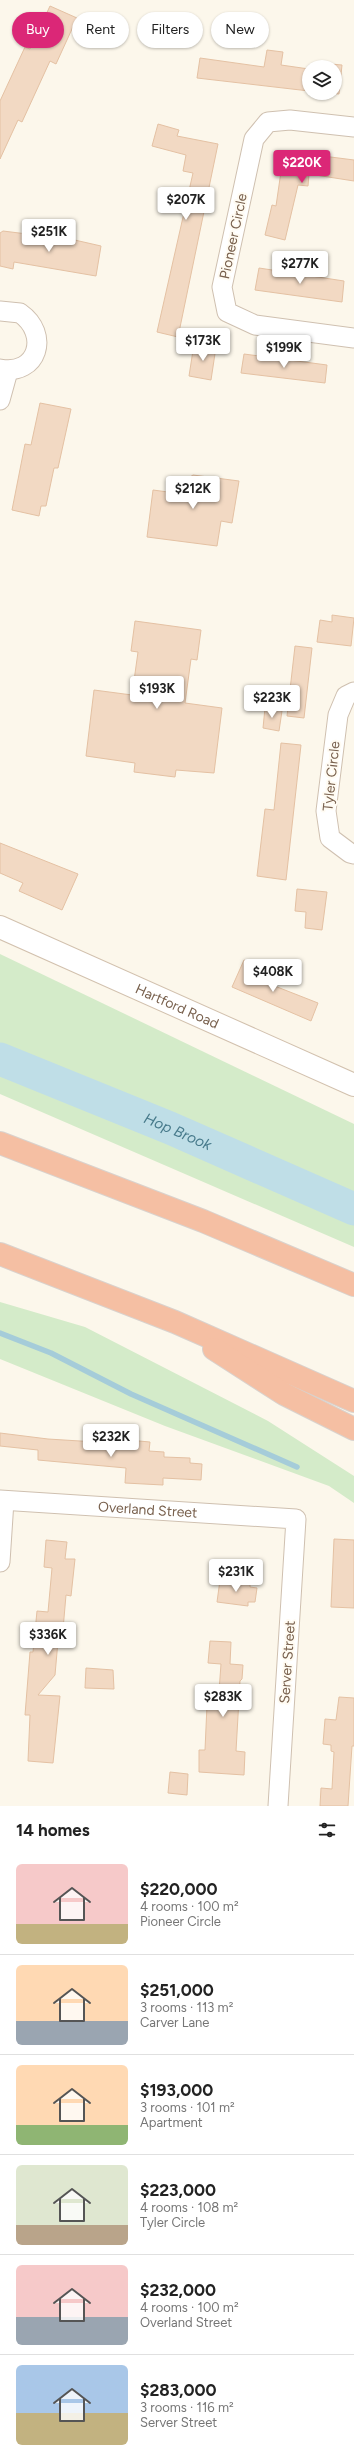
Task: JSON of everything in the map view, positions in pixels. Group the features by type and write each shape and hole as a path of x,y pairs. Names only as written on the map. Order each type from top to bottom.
{"highway":[{"path":"0,1143 203,1221 354,1285"},
{"path":"0,1254 175,1322 354,1401"},
{"path":"175,1322 259,1379 314,1410 354,1429"}],"main road":[{"name":"Hartford Road","path":"0,927 354,1085"}],"street":[{"name":"Pioneer Circle","path":"354,127 290,120 268,122 254,139 222,287 228,312 255,325 354,338"},
{"path":"0,312 20,313 35,328 38,338 37,350 32,359 24,366 4,370 0,400"},
{"name":"Tyler Circle","path":"354,692 346,696 338,715 326,811 330,838 350,853 354,854"},
{"path":"0,1562 2,1500"},
{"name":"Overland Street","path":"2,1500 296,1519"},
{"name":"Server Street","path":"278,1806 296,1519"}],"green space":[{"path":"0,954 354,1124 354,1247 0,1094"},
{"path":"0,1302 85,1327 268,1421 354,1476 354,1503 329,1486 165,1426 0,1359"}],"building":[{"path":"50,6 64,12 47,12"},
{"path":"64,12 72,16 72,29 64,46"},
{"path":"25,48 63,48 56,64 50,61 22,122 18,120 0,159 0,101"},
{"path":"267,50 283,52 281,65 302,68 302,90 197,78 200,58 264,67"},
{"path":"158,124 179,130 177,136 218,144 178,337 157,332 193,173 183,171 186,155 152,146"},
{"path":"284,151 354,160 354,181 309,174 308,186 298,185 285,240 265,235 272,205 276,206"},
{"path":"3,231 43,236 44,233 101,246 96,276 14,262 13,269 0,266 0,233"},
{"path":"259,268 344,281 342,302 255,290"},
{"path":"194,344 216,347 211,380 189,376"},
{"path":"244,354 327,365 325,383 241,373"},
{"path":"40,403 71,409 58,468 54,468 46,506 41,506 39,516 12,510 25,444 31,445"},
{"path":"193,475 239,481 232,523 221,521 217,546 147,537 153,490 168,492"},
{"path":"332,615 354,618 351,646 317,642 320,620 332,622"},
{"path":"135,621 201,630 197,660 191,659 185,703 222,708 214,773 176,770 175,777 134,772 135,763 86,756 94,690 132,695 138,652 131,651"},
{"path":"295,646 312,648 304,718 287,716"},
{"path":"265,708 282,711 279,731 263,728"},
{"path":"281,743 301,745 286,880 257,876 265,809 274,810"},
{"path":"0,843 78,874 62,910 19,891 23,883 0,873"},
{"path":"297,889 327,892 322,930 305,928 306,912 295,911"},
{"path":"244,960 258,966 253,975 267,983 318,1003 311,1021 232,987"},
{"path":"0,1433 48,1439 96,1442 96,1445 128,1447 128,1440 150,1442 149,1451 164,1452 164,1457 190,1458 190,1463 202,1464 201,1480 163,1478 163,1485 125,1483 126,1468 38,1460 38,1450 0,1446"},
{"path":"334,1539 354,1540 354,1608 331,1607"},
{"path":"46,1540 67,1542 65,1559 75,1559 71,1596 66,1595 62,1641 58,1641 55,1675 38,1695 60,1696 53,1763 28,1761 30,1715 25,1715 30,1652 33,1652 37,1611 48,1612 52,1568 44,1567"},
{"path":"220,1580 250,1584 250,1587 257,1588 255,1602 248,1602 248,1606 217,1602"},
{"path":"210,1641 231,1642 230,1664 243,1665 242,1679 240,1681 236,1751 245,1752 244,1775 199,1772 199,1750 205,1750 207,1705 218,1705 221,1664 208,1663"},
{"path":"86,1668 113,1670 114,1689 85,1688"},
{"path":"339,1697 354,1698 354,1746 352,1746 348,1806 320,1806 321,1788 332,1789 334,1752 331,1751 331,1745 323,1744 325,1719 336,1720"},
{"path":"170,1772 188,1774 187,1795 168,1793"}],"waterway":[{"name":"Hop Brook","path":"0,1059 170,1128 354,1209"},
{"path":"0,1333 51,1353 131,1394 297,1467"}]}
